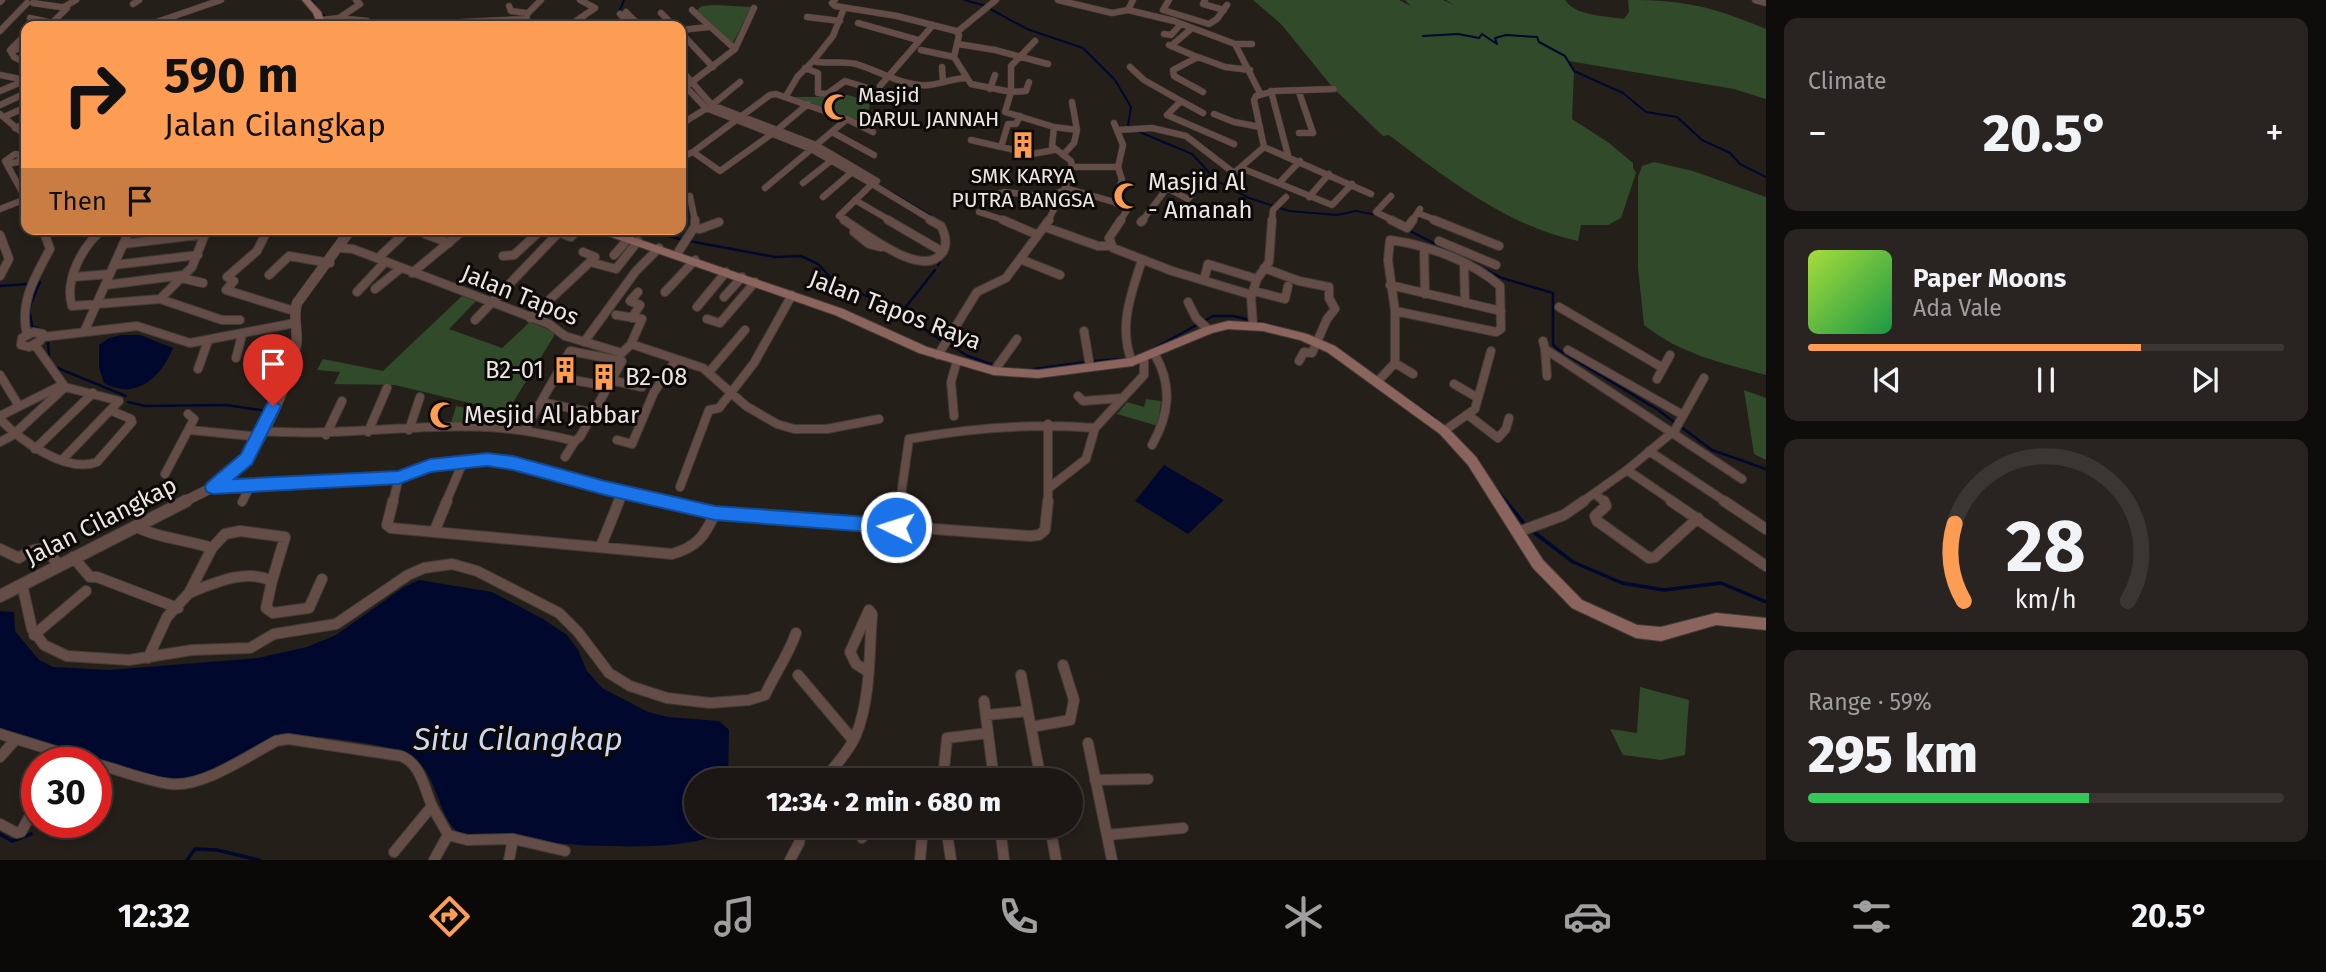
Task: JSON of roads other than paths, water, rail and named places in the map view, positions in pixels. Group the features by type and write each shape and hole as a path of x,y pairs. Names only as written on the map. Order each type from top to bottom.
{"main road":[{"path":"306,0 321,21"},
{"name":"Jalan Tapos Raya","path":"617,235 942,347 957,361 996,368 1038,374 1089,363 1144,359 1204,325 1253,321 1317,339 1447,430 1521,531 1538,564 1567,595 1602,617 1636,631 1661,634 1716,619 1766,624"}],"street":[{"path":"64,7 76,0"},
{"path":"202,0 211,4"},
{"path":"160,21 221,0"},
{"path":"325,21 359,4 356,0"},
{"path":"494,21 525,20 541,0"},
{"path":"576,21 595,9 580,0"},
{"path":"835,0 834,5 844,8 957,32"},
{"path":"957,32 996,0"},
{"path":"1058,0 1079,2 1112,13 1128,10 1181,24 1236,44 1252,44"},
{"path":"1128,10 1133,0"},
{"path":"1170,0 1163,10 1209,24 1226,8 1203,4 1205,0"},
{"path":"1755,0 1766,3"},
{"path":"0,31 31,1 68,9 54,21"},
{"path":"509,6 511,11 525,20"},
{"path":"754,8 734,49 686,85 708,105 814,147 874,183 941,226 946,238 943,252 935,261 928,263 886,247 839,216 874,183"},
{"path":"786,96 805,68 833,36 844,8"},
{"path":"692,9 734,49"},
{"path":"628,21 623,13 633,21"},
{"path":"661,13 669,21"},
{"path":"807,16 840,21"},
{"path":"30,18 34,21"},
{"path":"335,18 367,21"},
{"path":"858,23 918,40"},
{"path":"1164,34 1171,35 1181,24"},
{"path":"880,86 933,25"},
{"path":"686,31 709,27"},
{"path":"1192,29 1170,45 1225,67 1250,70"},
{"path":"954,57 958,44 957,32"},
{"path":"686,37 713,67"},
{"path":"11,53 14,45 21,39"},
{"path":"1035,41 1018,56 1009,73 1011,92 1005,111 1054,127 1077,130"},
{"path":"958,44 1048,64"},
{"path":"1236,44 1260,93"},
{"path":"11,53 21,47"},
{"path":"921,50 954,57 971,85 1011,92 1026,91 1029,82"},
{"path":"11,53 21,60"},
{"path":"1197,57 1173,71 1174,76 1203,92"},
{"path":"813,61 832,65 841,61 856,64 887,78 929,85 967,78"},
{"path":"942,67 943,81"},
{"path":"1130,67 1144,80 1203,113"},
{"path":"805,68 818,73 818,93 827,93 845,81 871,89"},
{"path":"990,89 995,75"},
{"path":"1,76 21,79"},
{"path":"0,91 21,82"},
{"path":"686,119 740,82"},
{"path":"1188,85 1186,88 1191,96 1166,113 1167,115 1234,144"},
{"path":"1264,147 1254,100 1260,93 1334,89"},
{"path":"1271,91 1287,155"},
{"path":"1299,92 1313,133 1299,133"},
{"path":"686,155 741,119 769,95 777,93 847,119 873,132"},
{"path":"0,105 21,95"},
{"path":"1063,155 1074,143 1077,130 1072,102"},
{"path":"693,152 722,173 808,104"},
{"path":"21,109 2,116 21,132"},
{"path":"1214,114 1234,122 1260,127"},
{"path":"1001,147 1008,124 1016,124 1020,116"},
{"path":"765,188 847,119"},
{"path":"15,128 21,125"},
{"path":"1114,202 1122,180 1118,167 1124,150 1116,126 1162,128 1200,145 1216,163 1231,172 1237,172 1264,147"},
{"path":"942,347 977,292 1006,278 1045,227 1072,167 1071,161 1054,150 1050,142 1054,127"},
{"path":"832,132 874,155"},
{"path":"971,140 1031,154 1054,150"},
{"path":"814,147 851,173 874,183"},
{"path":"1264,147 1371,194"},
{"path":"21,154 15,154 4,161 21,190"},
{"path":"803,183 832,160"},
{"path":"1279,183 1300,161"},
{"path":"1072,167 1118,167"},
{"path":"1241,167 1332,205 1352,184"},
{"path":"823,197 851,173"},
{"path":"1309,197 1329,174"},
{"path":"1126,216 1144,223 1167,188 1186,199 1200,185"},
{"path":"983,198 1005,192 1047,197 1064,189 1114,202 1126,208 1126,216 1109,238 1111,246"},
{"path":"690,196 694,208 694,228"},
{"path":"1391,196 1376,211 1405,228 1419,210 1499,246"},
{"path":"1253,321 1253,293 1257,279 1269,262 1273,210 1286,197"},
{"path":"855,200 943,252"},
{"path":"0,209 21,201"},
{"path":"979,212 1038,235"},
{"path":"677,254 687,243 690,230 719,222"},
{"path":"1045,227 1098,246 1111,246 1142,260 1204,280 1253,293 1284,299 1287,285"},
{"path":"0,235 4,259 0,276"},
{"path":"27,335 22,319 23,306 50,249 45,235"},
{"path":"94,235 73,277 69,304 72,306 160,299 222,320 240,320"},
{"path":"84,332 127,235"},
{"path":"123,244 185,235"},
{"path":"160,299 198,255 205,235"},
{"path":"265,235 257,251 227,277 234,281 226,290 294,311 298,300 342,248 346,235"},
{"path":"428,235 449,243"},
{"path":"412,273 458,235"},
{"path":"503,256 514,255 536,235"},
{"path":"475,320 560,235"},
{"path":"357,292 401,236"},
{"path":"1465,303 1462,258 1475,236"},
{"path":"614,255 633,240"},
{"path":"590,262 615,269 633,240"},
{"path":"1378,381 1395,363 1395,311 1390,285 1389,241 1395,240 1496,265"},
{"path":"1395,311 1496,332 1501,329 1499,284 1439,241"},
{"name":"Jalan Tapos","path":"342,248 382,260 584,342 622,353 631,347"},
{"path":"584,342 636,271 659,248"},
{"path":"1424,249 1425,293"},
{"path":"530,318 595,257 583,252"},
{"path":"114,265 198,255"},
{"path":"270,275 289,256 330,263"},
{"path":"665,292 695,260"},
{"path":"1020,260 1059,275"},
{"path":"1142,260 1125,320 1125,341 1144,359 1165,370 1168,390 1164,422 1152,445"},
{"path":"1204,280 1208,264 1257,279"},
{"path":"375,289 401,268"},
{"path":"1264,268 1329,288 1329,298 1335,309 1317,339 1312,354 1304,352 1299,361"},
{"path":"697,307 726,272"},
{"path":"73,277 110,274"},
{"path":"106,285 182,276 202,283"},
{"path":"724,297 742,277"},
{"path":"706,319 720,323 755,282"},
{"path":"1390,285 1501,311"},
{"path":"565,457 580,438 631,347 642,319 632,318 640,306 630,301 638,292"},
{"path":"680,487 709,410 718,410 754,363 792,295"},
{"path":"1188,302 1204,325"},
{"path":"1559,307 1663,368"},
{"name":"Jalan Cilangkap","path":"0,596 213,487 238,468 261,434 292,360 297,342 294,311"},
{"name":"Jalan Tapos","path":"616,315 632,318"},
{"path":"43,337 39,332 27,335 21,345 34,345 43,337 137,326 184,342 208,341 295,323"},
{"path":"710,371 744,330"},
{"path":"1084,331 1089,363"},
{"path":"236,358 242,335"},
{"path":"996,368 1017,340"},
{"path":"198,369 208,341"},
{"path":"34,345 63,386"},
{"path":"1547,376 1544,345 1742,479"},
{"path":"631,347 690,362 710,371 760,417 799,431 832,429 879,419"},
{"path":"1568,350 1682,418"},
{"path":"525,430 570,351 622,360"},
{"path":"1447,430 1475,409 1491,351"},
{"path":"1657,379 1670,355"},
{"path":"1050,487 1086,459 1095,428 1146,372 1144,359"},
{"path":"617,440 632,444 654,392 676,360"},
{"path":"954,416 951,382 957,361"},
{"path":"1395,363 1413,374"},
{"path":"0,375 19,406"},
{"path":"556,377 642,387"},
{"path":"1521,531 1564,515 1627,471 1673,431 1704,378"},
{"path":"1454,384 1478,398"},
{"path":"0,442 13,435 63,386"},
{"path":"64,458 112,411 118,404 118,399 63,386 0,418 13,435 35,449 64,458 86,464 97,461 132,422 131,419 112,411"},
{"path":"368,432 387,388"},
{"path":"35,449 93,393"},
{"path":"1078,396 1083,401 1123,398"},
{"path":"409,430 420,397"},
{"path":"326,435 342,401"},
{"path":"541,402 594,413"},
{"path":"165,474 190,430 194,419 188,414"},
{"path":"1468,415 1497,438 1506,429 1509,418"},
{"path":"896,527 909,439 943,433 1048,424 1095,428"},
{"path":"213,487 311,484 399,477 419,469 487,460 513,463 715,513 1039,535 1045,530 1050,487 1048,424"},
{"path":"190,430 326,435 476,426 525,430 575,441"},
{"path":"1649,452 1766,530"},
{"path":"434,532 463,462"},
{"path":"1627,471 1766,566"},
{"path":"399,477 387,528 672,554 689,550 702,542 715,513"},
{"path":"242,503 251,485"},
{"path":"601,546 622,492"},
{"path":"1595,494 1602,498 1606,506 1595,516 1597,521 1649,558 1655,557 1698,518"},
{"path":"135,526 149,534 185,539 212,548"},
{"path":"148,658 166,618 189,593 212,548 225,534 232,532 285,537 266,608 273,613 309,608 322,579"},
{"path":"0,549 19,558 32,548 37,548 51,555 59,565"},
{"path":"73,557 90,577 97,577 178,608"},
{"path":"22,584 28,622 39,642 67,656 129,660 191,650 246,649 284,632 328,627 408,575 420,569 449,563 491,576 517,593 562,615 615,679 644,693 669,698 737,702 765,695 775,674 786,660 796,633"},
{"path":"189,593 231,579 265,577 272,582"},
{"path":"34,635 86,591"},
{"path":"833,768 853,740 860,719 867,671 872,614 869,610 850,652 856,664 867,671"},
{"path":"1031,727 1070,720 1074,700 1063,666"},
{"path":"798,675 853,740"},
{"path":"1021,675 1039,768"},
{"path":"984,701 992,768"},
{"path":"986,715 1028,711"},
{"path":"944,768 947,738 988,733"},
{"path":"0,734 33,747"},
{"path":"112,768 170,784 186,785 276,741 288,739 409,759 417,768 432,806 448,835 467,840 513,839 565,851"},
{"path":"0,757 15,740"},
{"path":"1088,743 1112,860"},
{"path":"1095,780 1148,779"},
{"path":"394,852 432,806"},
{"path":"0,824 17,833 21,832"},
{"path":"1107,835 1183,828"},
{"path":"434,860 448,835"},
{"path":"790,860 800,838"},
{"path":"920,860 922,838"},
{"path":"948,838 951,860"},
{"path":"1001,838 1004,860"},
{"path":"1052,838 1056,860"},
{"path":"509,860 513,839"}],"water":[{"path":"140,335 173,348 155,377 137,387 116,388 104,383 99,367 99,345 109,338"},
{"path":"1164,465 1224,500 1188,534 1135,501"},
{"name":"Situ Cilangkap","path":"419,580 492,592 567,635 578,650 587,671 602,688 648,712 668,717 719,721 729,730 728,768 684,768 684,838 706,838 673,844 618,846 555,843 516,835 467,835 460,833 448,820 428,775 414,758 390,748 339,739 295,734 281,736 210,773 181,779 154,776 112,763 112,747 57,747 0,730 0,611 14,612 15,631 39,660 53,667 109,670 258,658 307,647 336,635 404,587"}],"waterway":[{"path":"311,0 315,4"},
{"path":"620,10 624,0"},
{"path":"964,0 983,5 1027,29 1083,48 1115,80 1131,107 1128,125 1132,128"},
{"path":"324,15 325,21"},
{"path":"1423,36 1458,34 1479,38 1482,34 1497,44 1495,38 1506,35 1537,37 1539,42 1565,56 1574,71 1623,93 1646,112 1677,117 1702,140 1730,153 1740,164 1766,177"},
{"path":"686,81 696,93"},
{"path":"1137,131 1192,154 1217,181 1249,198 1289,211 1337,215 1356,211 1377,215"},
{"path":"891,192 933,217"},
{"path":"1408,230 1502,278 1553,293 1553,345 1559,350 1658,410 1712,450 1766,469"},
{"path":"665,235 683,240"},
{"path":"689,241 775,257 801,256 818,264 832,279 901,313"},
{"path":"938,265 943,256"},
{"path":"901,313 935,270"},
{"path":"40,282 29,308 32,326 48,333"},
{"path":"0,286 27,284"},
{"path":"901,313 942,341"},
{"path":"1153,349 1213,316 1233,316 1279,327"},
{"path":"48,343 49,355"},
{"path":"948,344 968,356 996,366"},
{"path":"1093,361 1121,359"},
{"path":"1027,370 1086,362"},
{"path":"55,367 126,396"},
{"path":"1403,396 1435,418"},
{"path":"128,402 145,406 226,405 267,411"},
{"path":"1495,487 1507,502"},
{"path":"1506,501 1526,526"},
{"path":"1531,530 1573,562 1622,583 1664,590 1721,583 1766,602"},
{"path":"0,834 12,841 21,838"},
{"path":"187,860 195,849 217,850 259,860"}],"place":[{"name":"Masjid DARUL JANNAH","path":"837,107"},
{"name":"SMK KARYA PUTRA BANGSA","path":"1023,145"},
{"name":"Masjid Al - Amanah","path":"1127,196"},
{"name":"B2-01","path":"565,370"},
{"name":"B2-08","path":"604,377"},
{"name":"Mesjid Al Jabbar","path":"443,415"}]}
